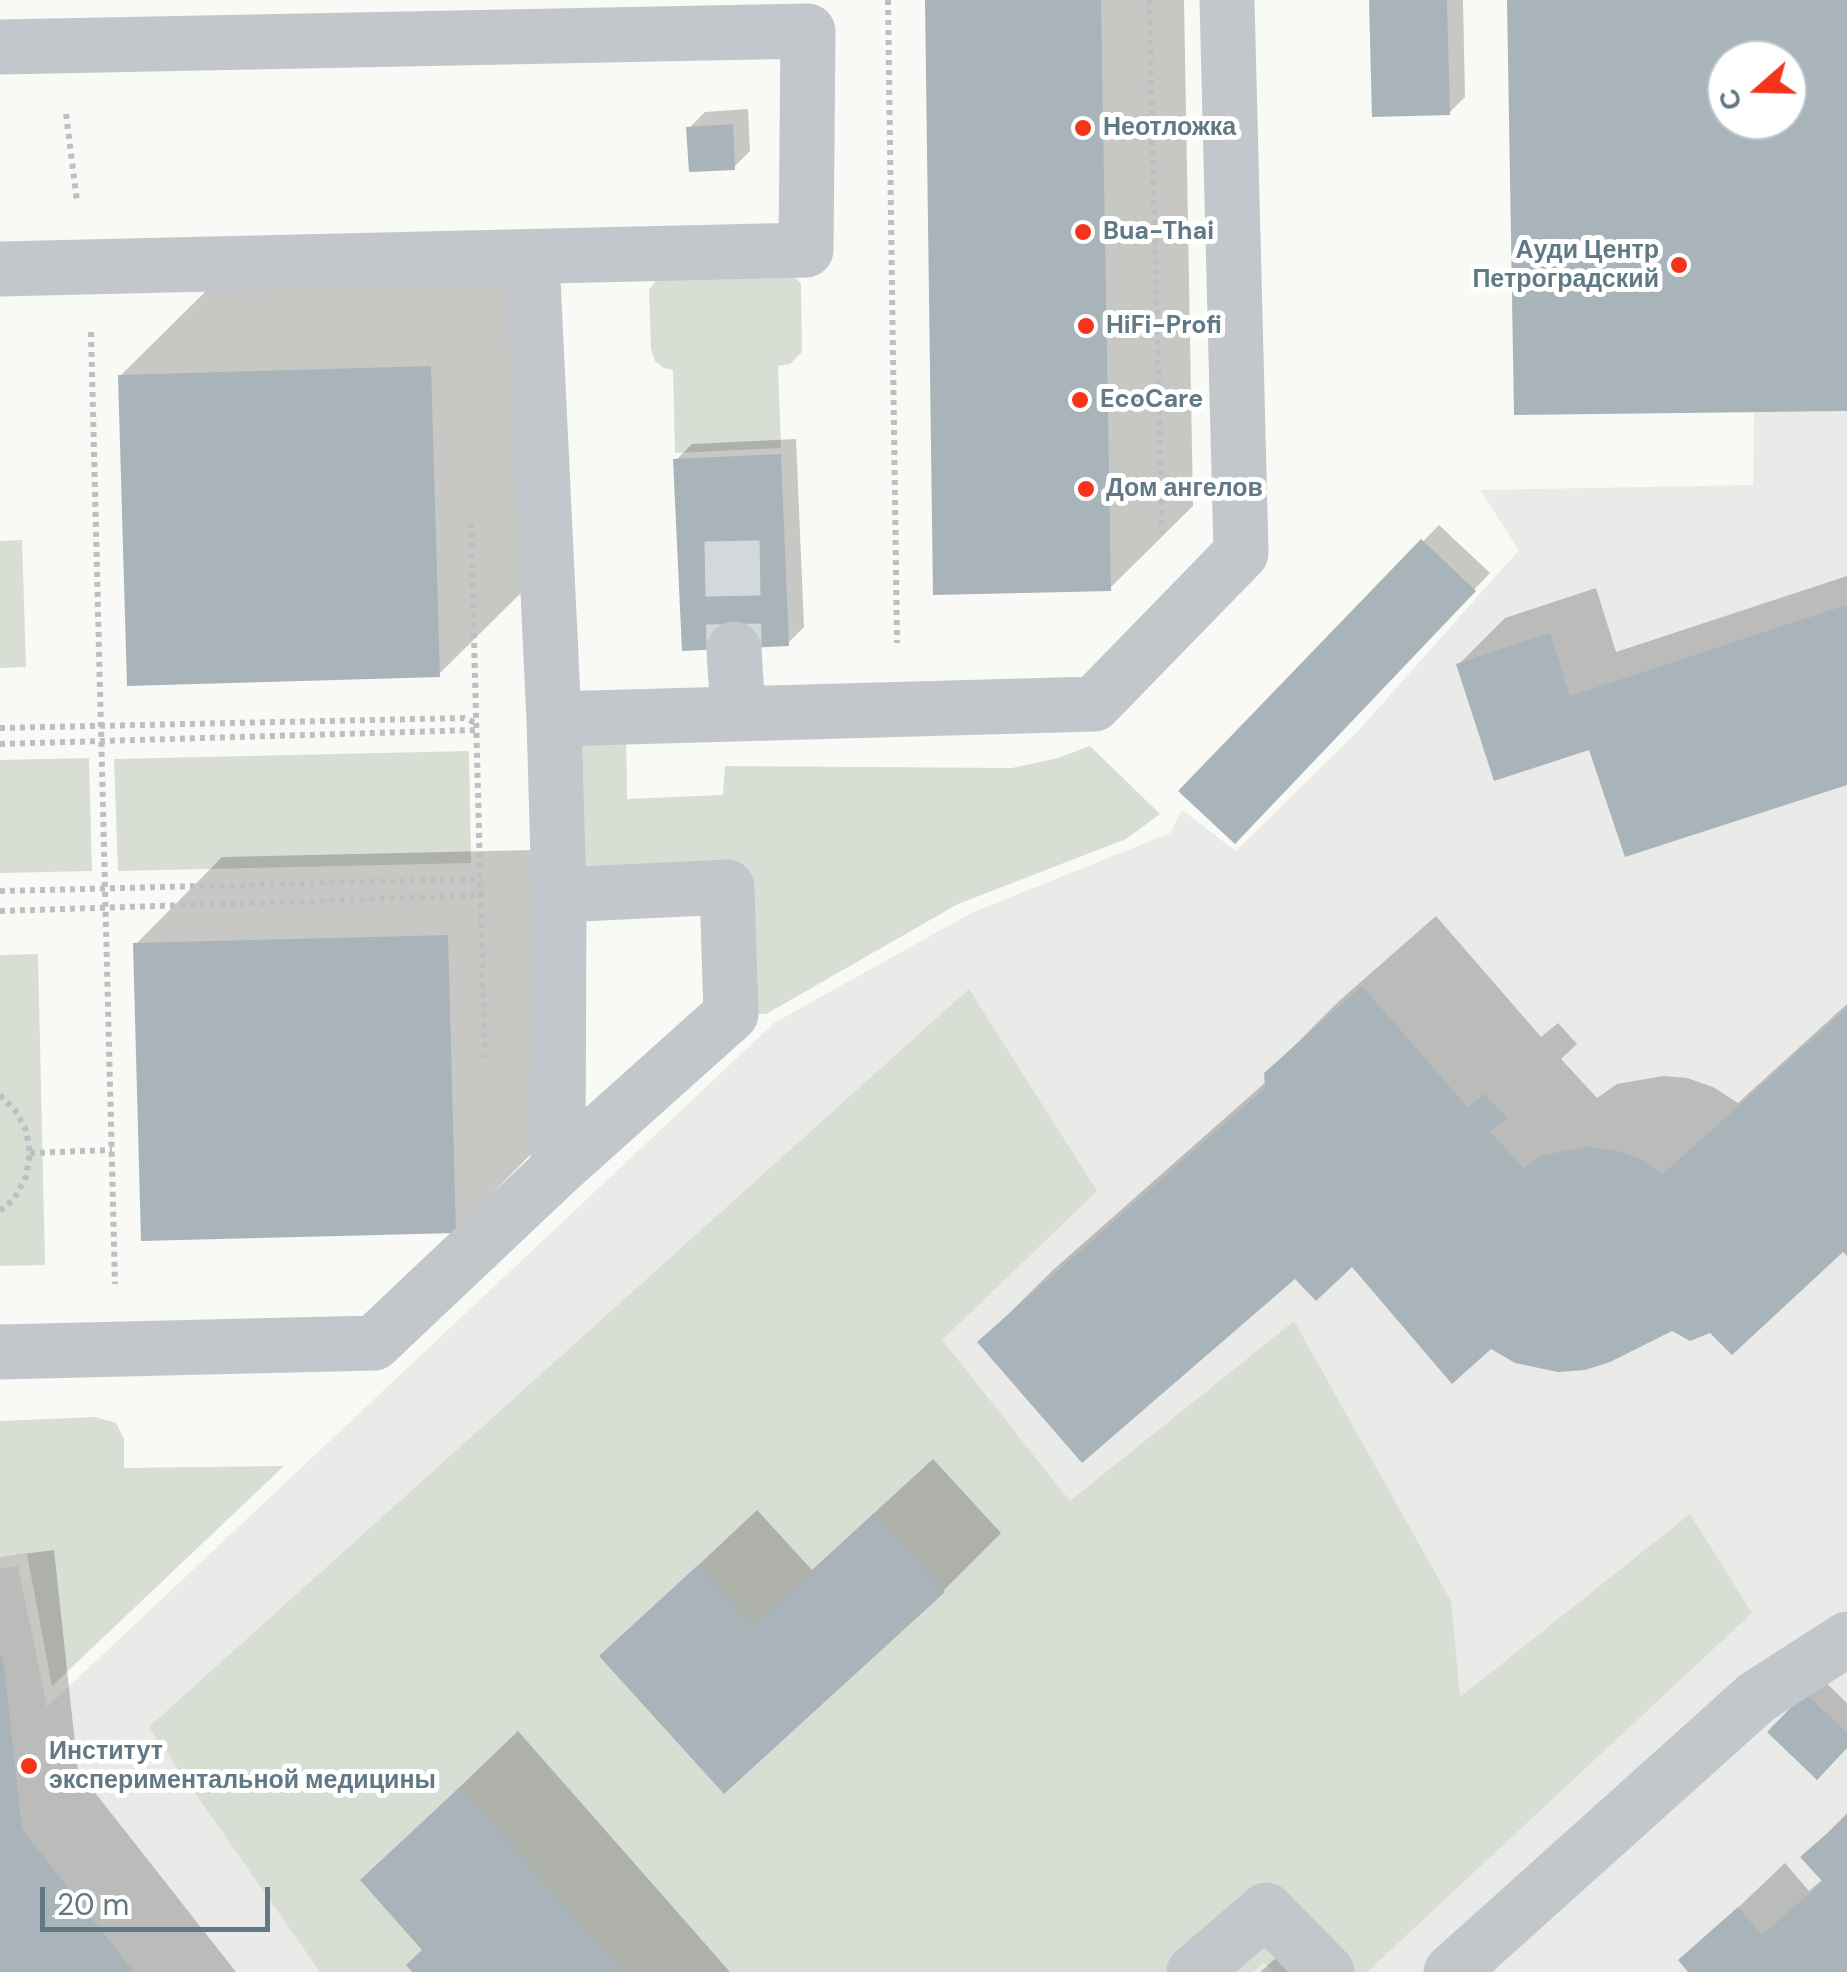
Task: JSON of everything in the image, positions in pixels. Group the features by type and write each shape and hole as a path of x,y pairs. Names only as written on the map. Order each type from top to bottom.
{"lane":[{"path":"554,719 1094,704 1241,553 1227,0"},
{"path":"0,47 808,31 806,250 0,269"},
{"path":"532,258 554,719 559,895 558,1170"},
{"path":"734,648 738,714"},
{"path":"0,1352 374,1343 731,1014 727,887 559,895"},
{"path":"1450,1972 1757,1697 1847,1639"},
{"path":"1194,1972 1266,1910 1326,1972"}],"path":[{"path":"888,0 897,654"},
{"path":"1149,0 1162,546"},
{"path":"58,46 91,324 116,1293"},
{"path":"471,508 485,1066"},
{"path":"0,728 464,718 476,726"},
{"path":"0,744 486,727"},
{"path":"0,891 481,879"},
{"path":"0,910 471,896 490,889"},
{"path":"0,1095 16,1110 26,1130 30,1152 26,1177 14,1199 0,1211"},
{"path":"30,1152 112,1150"}],"shaded area":[{"path":"794,276 801,284 802,352 790,364 778,366 781,448 675,453 673,370 655,361 651,349 649,290 657,279"},
{"path":"1847,411 1847,1972 0,1972 0,1569 18,1566 47,1707 774,1023 971,913 1170,833 1182,810 1236,851 1358,731 1519,550 1480,490 1753,485 1754,412"},
{"path":"22,540 26,667 0,668 0,541"},
{"path":"626,723 627,799 723,795 725,766 1012,768 1090,746 1160,814 1126,839 958,904 766,1014 738,1014 733,881 579,873 566,752"},
{"path":"469,751 471,863 118,871 114,759"},
{"path":"89,758 92,871 0,873 0,760"},
{"path":"38,954 45,1265 0,1266 0,955"},
{"path":"969,989 1097,1191 942,1340 1070,1501 1294,1321 1451,1601 1460,1697 1690,1514 1752,1613 1367,1972 1274,1972 1264,1963 1253,1972 320,1972 149,1727"},
{"path":"95,1417 116,1423 124,1439 124,1468 284,1466 52,1686 27,1554 0,1557 0,1421"}],"building":[{"path":"925,0 1101,0 1111,591 933,595"},
{"path":"1369,0 1447,0 1450,115 1372,117"},
{"name":"Ауди Центр Петроградский","path":"1507,0 1847,0 1847,411 1514,415"},
{"path":"733,124 735,170 689,172 686,127"},
{"path":"431,366 440,677 127,686 118,375"},
{"path":"781,454 789,646 682,651 673,459"},
{"path":"1421,539 1476,591 1235,844 1178,791"},
{"path":"1847,605 1847,785 1625,857 1589,750 1494,781 1456,664 1550,633 1570,696"},
{"path":"448,935 456,1233 141,1241 133,943"},
{"path":"1362,986 1468,1108 1484,1094 1507,1118 1490,1132 1524,1168 1542,1155 1589,1147 1640,1159 1663,1174 1847,1008 1847,1256 1843,1252 1732,1355 1710,1333 1690,1341 1672,1331 1585,1370 1558,1372 1515,1363 1491,1349 1452,1384 1352,1267 1316,1301 1295,1279 1082,1463 977,1342 1265,1088 1264,1073"},
{"path":"875,1514 945,1592 724,1794 599,1656 698,1565 753,1626"},
{"path":"0,1656 22,1829 134,1972 0,1972"},
{"path":"1805,1693 1847,1733 1847,1748 1817,1780 1767,1732"},
{"path":"460,1787 623,1972 412,1972 406,1965 422,1950 360,1880"},
{"path":"1847,1816 1847,1972 1688,1972 1678,1960 1738,1907 1762,1935 1823,1882 1800,1857"}],"tunnel":[{"path":"732,541 734,649"}],"place":[{"name":"Неотложка","path":"1083,128"},
{"name":"Bua-Thai","path":"1083,232"},
{"name":"Ауди Центр Петроградский","path":"1679,265"},
{"name":"HiFi-Profi","path":"1086,326"},
{"name":"EcoCare","path":"1080,400"},
{"name":"Дом ангелов","path":"1086,489"},
{"name":"Институт экспериментальной медицины","path":"29,1766"}]}
